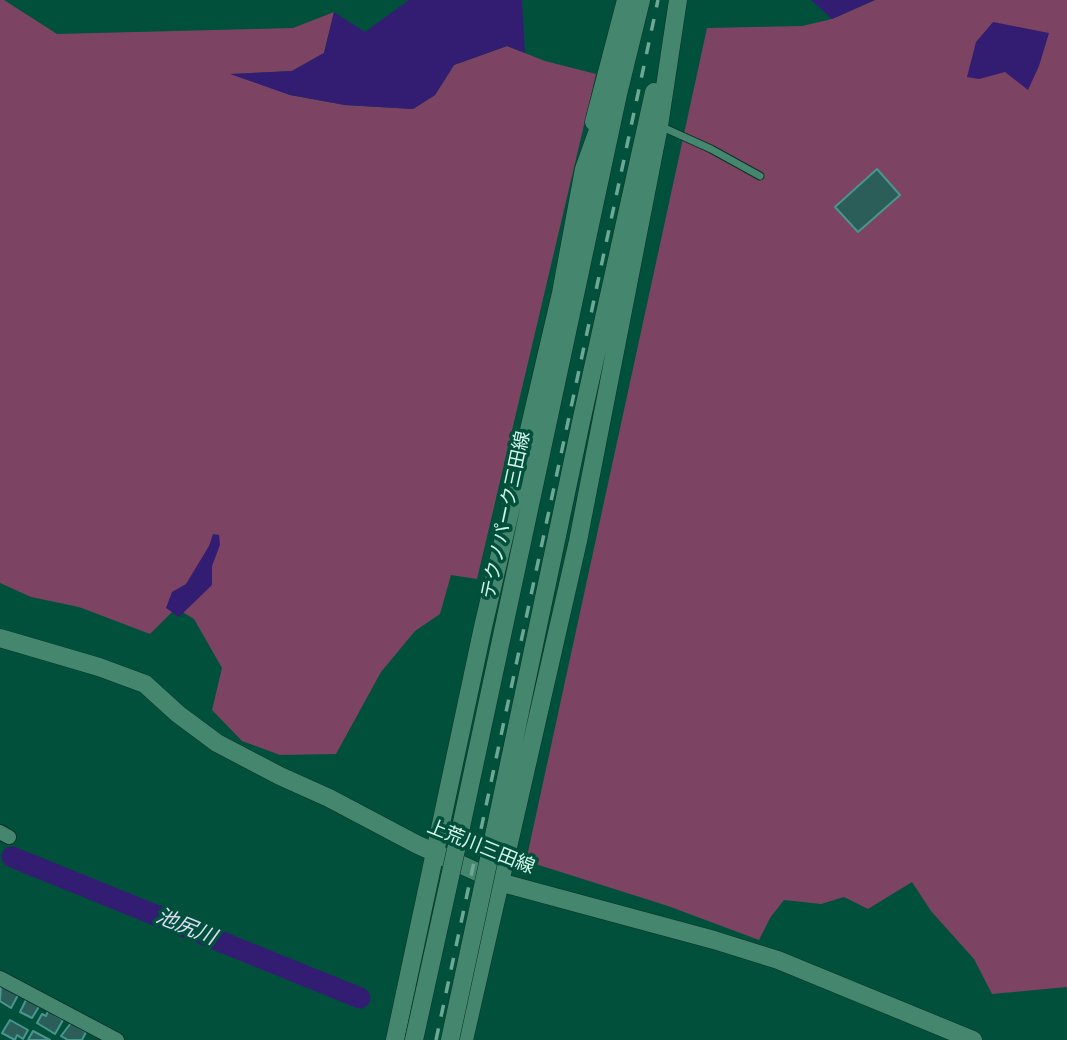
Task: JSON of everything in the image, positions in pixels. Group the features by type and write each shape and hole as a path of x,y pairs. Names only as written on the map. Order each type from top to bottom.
{"main road":[{"path":"395,1040 483,627 561,293 584,169 626,0"},
{"name":"テクノパーク三田線","path":"414,1040 618,94 641,0"},
{"path":"464,1040 578,541 660,121 676,0"},
{"path":"450,1040 578,435 676,0"},
{"path":"660,121 689,0"},
{"path":"584,169 602,119 618,94"},
{"name":"上荒川三田線","path":"0,638 99,667 145,684 178,714 217,743 434,853 499,882 714,940 778,961 973,1040"}],"street":[{"path":"0,978 117,1040"}],"lane":[{"path":"660,121 760,176"}],"shaded area":[{"path":"0,0 57,34 293,28 334,12 324,53 292,71 233,74 290,95 345,105 413,109 435,95 454,65 507,46 545,61 596,74 477,579 451,575 440,614 415,631 381,672 336,754 280,755 242,741 212,710 222,668 194,619 176,608 150,634 79,607 31,597 0,583"},
{"path":"409,0 522,0 525,53 507,46 454,65 435,95 413,109 345,105 290,95 230,74 292,71 324,53 334,12 365,32"},
{"path":"811,0 875,0 832,19"},
{"path":"875,0 1067,0 1067,987 992,994 974,959 931,911 912,882 868,909 844,897 821,904 784,900 770,918 759,940 668,906 526,861 707,28 802,26 832,19"},
{"path":"993,22 1049,33 1028,90 1005,72 979,79 967,77 976,42"},
{"path":"213,534 219,535 220,545 212,566 212,585 179,617 166,608 172,592 186,584 209,546"}],"building":[{"path":"877,169 900,195 858,232 835,207"},
{"path":"1,985 18,995 11,1008 0,1001"},
{"path":"27,998 40,1005 32,1018 20,1012"},
{"path":"48,1011 63,1020 55,1034 37,1023 42,1014 46,1016"},
{"path":"10,1020 28,1030 23,1039 17,1035 15,1040 2,1033"},
{"path":"71,1023 86,1032 82,1040 68,1040 61,1036"},
{"path":"33,1031 50,1040 28,1040"}],"waterway":[{"name":"池尻川","path":"12,857 360,998"}],"railway":[{"path":"436,1040 658,0"}]}
